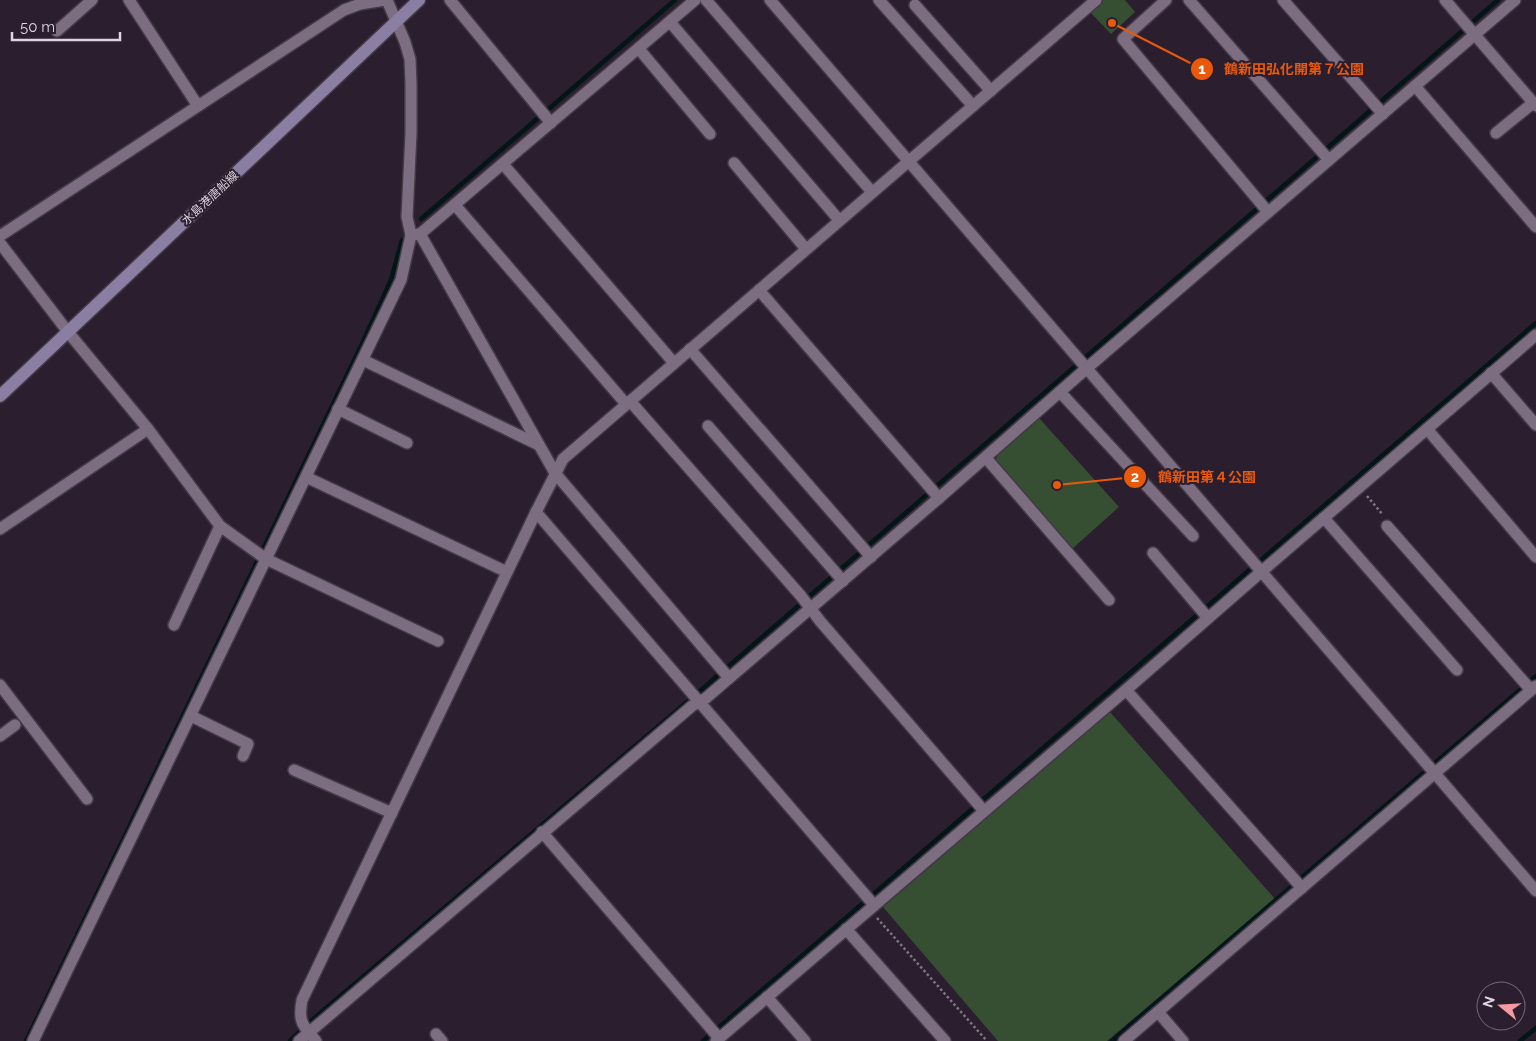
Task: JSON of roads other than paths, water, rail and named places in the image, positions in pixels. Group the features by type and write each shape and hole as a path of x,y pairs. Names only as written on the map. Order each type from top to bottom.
{"main road":[{"name":"水島港唐船線","path":"0,396 419,0"}],"street":[{"path":"57,31 92,0"},
{"path":"129,0 198,106"},
{"path":"0,236 344,10 360,4 386,0 405,42 410,59 407,217 416,235 556,474 725,673"},
{"path":"450,0 546,117"},
{"path":"33,1041 191,716 262,556 306,477 363,360 401,280 416,235 456,205 503,164 546,117 639,49 696,0"},
{"path":"706,0 872,192"},
{"path":"770,0 1536,891"},
{"path":"879,0 973,106"},
{"path":"309,1032 299,1015 302,1000 563,459 1096,0"},
{"path":"1166,0 1123,39 1264,207"},
{"path":"1190,0 1324,155"},
{"path":"1284,0 1378,108"},
{"path":"1446,0 1535,104 1496,133"},
{"path":"298,1041 692,706 696,697 935,493 986,458 1060,392 1083,363 1378,108 1415,86 1470,29 1515,0"},
{"path":"915,5 990,91"},
{"path":"670,22 839,220"},
{"path":"639,49 710,134"},
{"path":"1415,86 1536,227"},
{"path":"734,163 806,249"},
{"path":"503,164 674,363"},
{"path":"456,205 806,603 980,806"},
{"path":"0,243 68,332 148,429 220,526 262,556 438,641"},
{"path":"759,290 935,493"},
{"path":"542,832 716,1036 767,997 980,806 1126,690 1204,612 1256,566 1324,518 1536,335"},
{"path":"690,349 866,552"},
{"path":"363,360 538,445"},
{"path":"1491,373 1536,425"},
{"path":"1060,392 1193,536"},
{"path":"338,409 407,443"},
{"path":"708,426 838,576"},
{"path":"0,529 148,429"},
{"path":"1426,430 1536,557"},
{"path":"986,458 1109,600"},
{"path":"306,477 508,572"},
{"path":"536,512 870,903"},
{"path":"1324,518 1457,670"},
{"path":"174,625 220,526"},
{"path":"1124,1041 1299,884 1530,686 1387,526"},
{"path":"1153,553 1204,612"},
{"path":"0,685 86,799"},
{"path":"1126,690 1299,884"},
{"path":"191,716 248,744"},
{"path":"0,736 14,725"},
{"path":"243,756 253,733"},
{"path":"294,770 392,813"},
{"path":"846,928 945,1041"},
{"path":"767,997 805,1041"},
{"path":"1158,1012 1183,1041"}],"waterway":[{"path":"421,219 675,0"},
{"path":"290,1041 312,1020 700,691 1498,0"},
{"path":"26,1041 362,344 391,280 402,240"},
{"path":"703,1041 1536,323"},
{"path":"1112,1041 1536,676"},
{"path":"1520,1041 1536,1028"}],"place":[{"name":"鶴新田弘化開第７公園","path":"1112,23"},
{"name":"鶴新田第４公園","path":"1057,485"}]}
